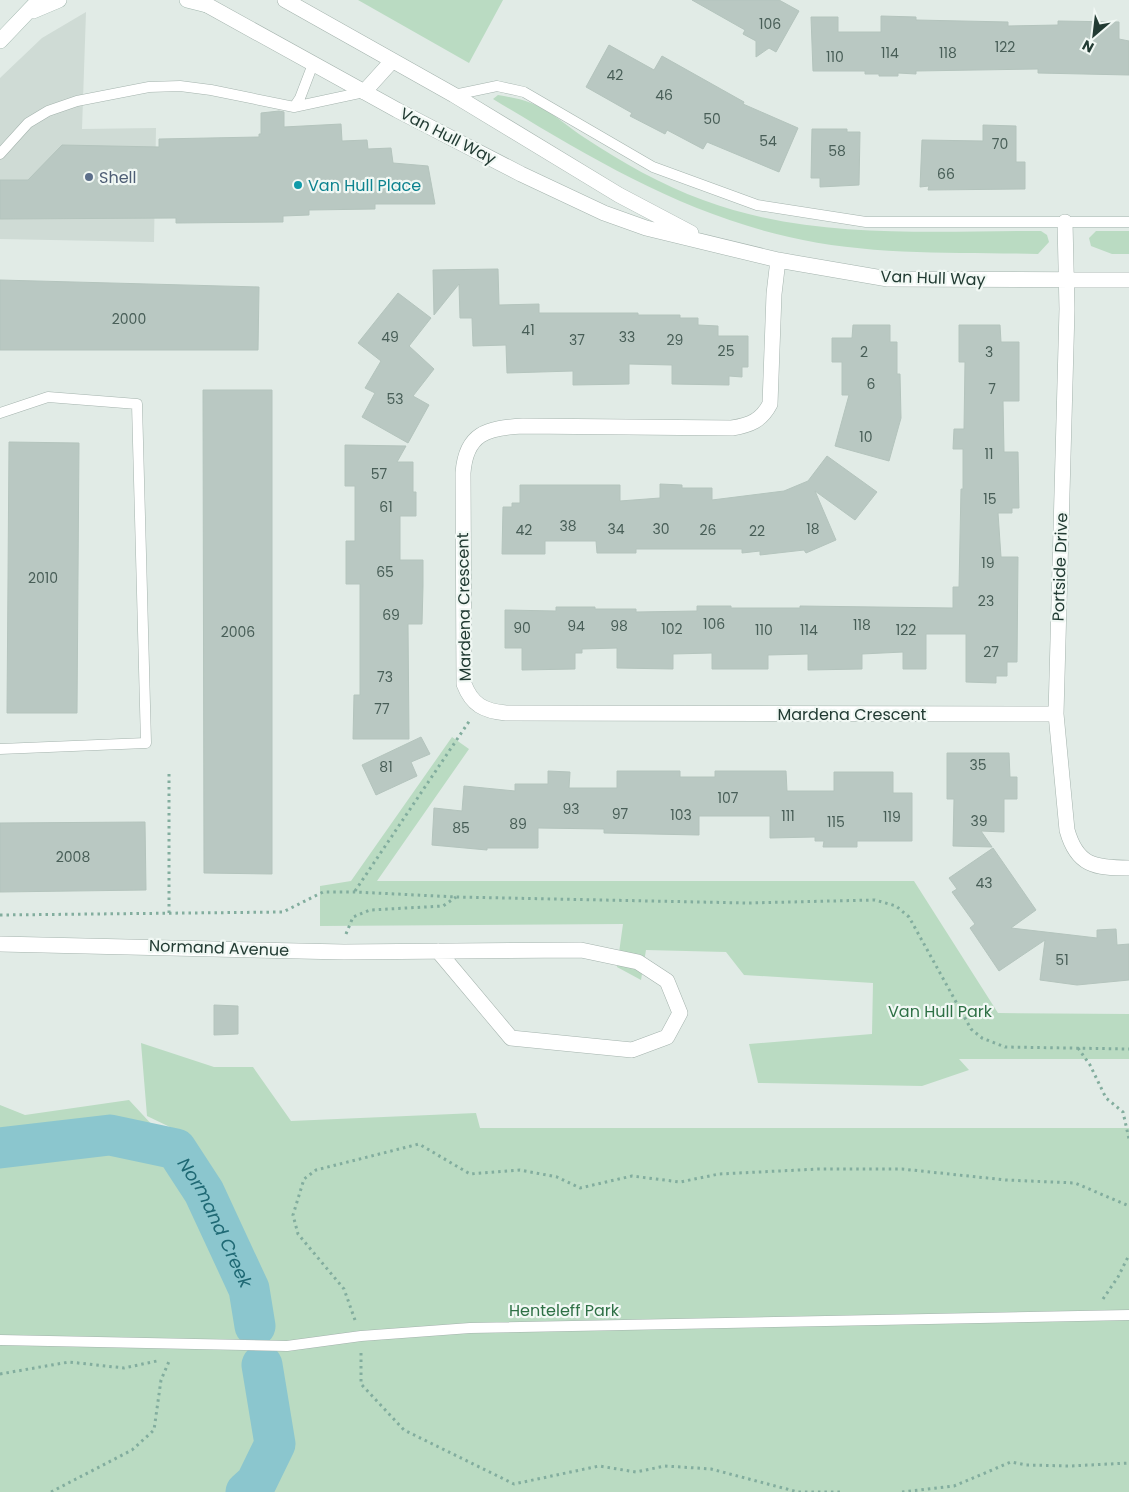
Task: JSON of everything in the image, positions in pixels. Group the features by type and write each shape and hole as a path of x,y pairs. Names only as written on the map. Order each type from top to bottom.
{"street":[{"path":"0,41 39,0"},
{"path":"23,17 48,3 59,0"},
{"name":"Van Hull Way","path":"188,0 203,2 364,92 521,174 595,210 646,228 778,260 888,279 1129,280"},
{"name":"Van Hull Way","path":"285,0 454,95 619,194 710,243"},
{"path":"364,92 392,61"},
{"name":"Portside Drive","path":"1065,222 1067,280 1056,714 1067,830 1072,848 1087,863 1112,868 1129,868"},
{"name":"Mardena Crescent","path":"778,260 774,294 770,404 764,415 750,425 732,428 507,426 485,431 475,439 464,460 463,473 464,684 469,697 478,707 506,713 1056,714"},
{"name":"Normand Avenue","path":"0,944 344,952 438,951 580,950 638,962 667,982 680,1013 667,1037 632,1050 511,1038 438,951"}],"lane":[{"path":"294,107 300,98 313,64"},
{"path":"2,148 28,123 48,111 77,101 149,86 180,86 211,90 294,107 364,92"},
{"path":"454,95 497,86 524,92 652,167 757,205 866,222 1129,222"},
{"path":"0,413 48,397 136,404 146,743 0,749"},
{"path":"0,1340 287,1346 361,1336 470,1328 1129,1315"}],"path":[{"path":"354,892 478,707"},
{"path":"168,913 169,774"},
{"path":"344,952 346,932 353,917 370,910 443,906 457,897"},
{"path":"1077,1048 1090,1065 1106,1098 1123,1112 1129,1139"},
{"path":"843,1492 798,1492 711,1469 666,1466 636,1472 599,1466 514,1484 404,1430 361,1384 361,1336 344,1289 298,1234 293,1215 304,1179 316,1170 419,1144 470,1174 520,1170 557,1177 580,1188 632,1176 680,1182 719,1174 819,1168 902,1169 1006,1180 1075,1183 1129,1206"},
{"path":"1091,1316 1118,1277 1129,1254"},
{"path":"51,1492 132,1450 154,1430 161,1380 170,1358 173,1344"},
{"path":"0,1374 69,1362 124,1368 170,1358"},
{"path":"902,1492 954,1486 1011,1462 1026,1465 1070,1466 1129,1463"}],"shaded area":[{"path":"86,12 82,129 156,128 154,242 0,239 0,78 42,38"}],"green space":[{"path":"358,0 503,0 469,63"},
{"path":"498,95 523,100 538,106 613,156 672,187 703,200 744,213 785,222 870,230 913,232 1041,231 1047,235 1049,242 1038,254 913,252 850,247 789,237 710,213 672,198 564,142 493,99"},
{"path":"1096,231 1129,231 1129,254 1112,254 1091,246 1089,238"},
{"name":"Van Hull Park","path":"452,737 469,749 377,881 914,881 998,1013 1129,1014 1129,1059 959,1059 969,1070 922,1086 758,1083 749,1044 872,1034 873,983 744,975 726,952 646,950 641,980 617,967 623,924 320,926 320,886 351,881"},
{"name":"Henteleff Park","path":"141,1043 214,1067 253,1067 291,1121 476,1113 480,1128 1129,1128 1129,1492 0,1492 0,1105 25,1115 129,1100 155,1128 172,1128 147,1116"}],"building":[{"path":"692,0 779,0 799,11 776,52 769,48 756,57 756,41 743,34 745,30"},
{"path":"881,16 916,17 916,20 1008,22 1008,26 1058,25 1058,21 1119,22 1119,39 1129,41 1129,75 1038,73 1038,69 916,71 916,74 898,73 898,76 865,74 865,71 813,71 811,17 838,17 838,32 881,32"},
{"path":"609,45 654,70 662,56 744,102 743,104 798,128 779,172 707,142 703,149 667,130 665,134 630,116 632,113 586,87"},
{"name":"Van Hull Place","path":"284,112 284,127 341,124 342,141 367,140 368,149 391,148 393,163 428,166 435,204 375,204 375,209 309,210 309,215 283,216 283,222 176,223 176,218 0,219 0,180 28,180 62,145 159,147 159,139 259,137 259,134 261,134 261,113"},
{"path":"983,125 1016,126 1016,162 1025,162 1025,189 928,190 929,186 920,187 922,140 983,141"},
{"path":"812,129 847,129 847,132 860,132 859,185 820,187 820,178 811,178"},
{"path":"498,269 499,305 539,304 539,313 638,313 638,315 680,315 680,318 698,318 698,325 718,326 718,336 748,336 748,367 742,367 742,377 729,376 729,385 672,384 672,365 629,364 629,384 573,385 573,371 507,373 506,345 473,346 472,318 460,318 459,284 434,315 433,270"},
{"path":"0,280 259,287 258,350 0,350"},
{"path":"398,293 431,318 409,346 434,369 413,396 429,405 408,443 362,417 375,393 365,388 381,361 358,343"},
{"path":"853,325 890,325 890,342 897,342 897,374 900,374 901,418 889,461 835,446 849,395 842,395 842,362 832,362 832,338 852,338"},
{"path":"959,325 1000,325 1001,342 1019,342 1019,401 1003,401 1004,452 1018,452 1019,508 1012,508 1012,513 998,513 1001,557 1018,557 1017,662 1007,662 1007,676 996,676 996,683 966,682 966,634 926,634 926,669 903,669 903,652 862,654 862,669 808,670 808,654 768,655 768,669 712,669 712,653 673,654 673,669 617,668 617,648 582,649 582,653 575,653 575,669 522,670 522,648 505,648 505,610 556,611 556,607 595,607 595,609 636,609 636,612 697,611 697,606 731,606 731,608 800,608 800,606 953,608 953,587 959,587 961,489 963,489 963,449 953,449 954,429 964,429 965,362 959,362"},
{"path":"203,390 272,390 272,874 204,873"},
{"path":"9,442 79,443 77,713 7,713"},
{"path":"345,445 406,446 397,462 413,462 413,492 416,492 416,516 400,516 400,560 423,560 422,624 408,624 409,739 353,739 354,695 360,695 360,584 346,584 346,541 355,541 355,486 345,486"},
{"path":"827,456 877,492 855,520 815,491 836,540 806,553 804,550 760,555 760,551 742,553 742,549 636,549 636,553 597,553 596,541 545,541 545,554 502,554 503,507 512,507 512,503 520,503 520,485 620,485 620,501 660,498 660,484 682,485 682,488 712,488 712,500 784,491 808,481"},
{"path":"421,737 430,754 411,762 417,776 376,795 362,765"},
{"path":"947,753 1009,753 1010,777 1017,777 1017,799 1004,799 1004,832 981,831 992,847 953,846 954,799 947,799"},
{"path":"548,771 570,772 569,788 617,788 617,771 680,771 680,777 715,777 715,771 786,771 787,791 834,791 834,772 893,772 893,793 912,793 912,841 857,841 857,847 823,847 824,841 815,841 815,837 770,838 770,816 699,816 699,835 604,833 604,829 538,828 538,848 487,848 487,850 432,845 434,808 462,811 464,786 515,791 515,784 548,784"},
{"path":"145,822 146,890 0,892 0,823"},
{"path":"993,848 1036,910 1011,928 1097,938 1097,930 1116,929 1117,945 1129,944 1129,980 1077,985 1040,980 1045,940 999,971 970,928 975,924 952,892 957,889 949,878"},
{"path":"214,1005 238,1006 238,1034 214,1035"}],"waterway":[{"name":"Normand Creek","path":"0,1148 110,1135 176,1149 204,1192 249,1289 255,1326"},
{"name":"Normand Creek","path":"246,1492 256,1483 275,1444 262,1365"}],"place":[{"name":"Shell","path":"89,177"},
{"name":"Van Hull Place","path":"298,185"}]}
